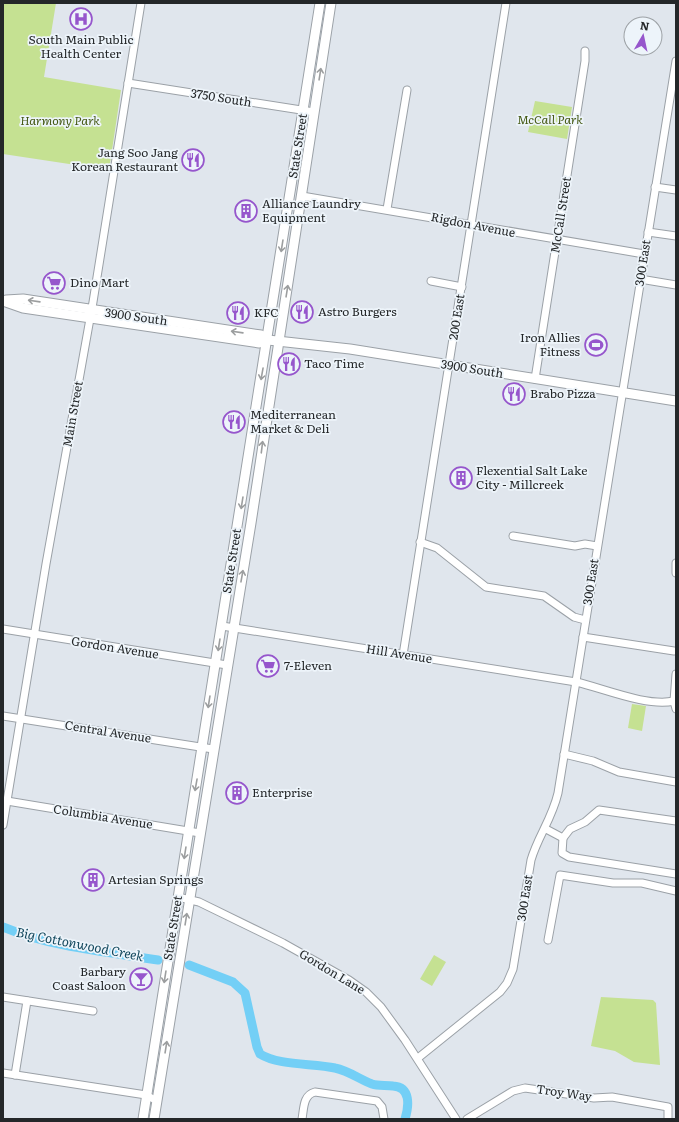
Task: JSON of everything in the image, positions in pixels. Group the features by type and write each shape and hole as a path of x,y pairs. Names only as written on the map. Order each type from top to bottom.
{"main road":[{"name":"State Street","path":"143,1119 268,340 320,3"},
{"name":"State Street","path":"154,1119 280,342 331,3"},
{"name":"3900 South","path":"3,300 23,308 91,315 259,343 268,340 350,349 676,401"}],"street":[{"name":"Main Street","path":"3,825 34,634 91,315 141,3"},
{"name":"200 East","path":"403,655 506,3"},
{"name":"McCall Street","path":"535,379 585,62 585,51"},
{"name":"300 East","path":"418,1058 500,992 511,976 531,860 555,806 655,187 673,97 676,61"},
{"name":"3750 South","path":"128,83 314,112"},
{"path":"387,209 407,90"},
{"path":"655,187 676,190"},
{"name":"Rigdon Avenue","path":"302,196 387,209 471,225 644,254"},
{"path":"648,232 676,236"},
{"path":"640,279 676,285"},
{"path":"431,281 462,287"},
{"path":"513,536 575,546 585,544 597,546"},
{"path":"420,542 437,548 486,586 544,596 574,617 585,620"},
{"path":"676,563 676,573"},
{"name":"Hill Avenue","path":"222,626 576,682 629,697 667,702 674,701"},
{"name":"Gordon Avenue","path":"3,628 227,665"},
{"path":"583,637 674,651"},
{"path":"676,674 674,701 676,709"},
{"name":"Central Avenue","path":"3,716 213,748"},
{"path":"564,754 593,761 619,772 676,782"},
{"name":"Columbia Avenue","path":"7,801 200,833"},
{"path":"676,821 599,810 585,822 570,829 563,838 562,853 569,857 676,874"},
{"path":"546,828 563,838"},
{"path":"548,940 560,875 613,883 642,883 676,891"},
{"name":"Gordon Lane","path":"178,897 190,899 283,944 358,986 381,1007 418,1058 456,1119"},
{"path":"3,997 93,1011"},
{"path":"16,1075 27,1000"},
{"path":"3,1073 146,1095 157,1101"},
{"name":"Troy Way","path":"467,1119 513,1091 525,1088 586,1097 612,1097 668,1108 668,1119"},
{"path":"302,1119 306,1097 311,1093 318,1092 375,1101 382,1107 384,1119"}],"green space":[{"name":"Harmony Park","path":"3,3 56,3 44,77 121,90 109,170 3,154"},
{"name":"McCall Park","path":"535,101 572,107 567,139 528,132"},
{"path":"632,704 646,706 642,731 628,728"},
{"path":"434,955 446,962 432,986 420,979"},
{"path":"601,997 653,1000 656,1003 660,1065 634,1062 615,1051 591,1046"}],"waterway":[{"name":"Big Cottonwood Creek","path":"3,927 21,934 60,944 158,960"},
{"name":"Big Cottonwood Creek","path":"189,965 233,982 245,993 257,1047 260,1054 277,1061 327,1066 345,1071 372,1084 399,1087 406,1093 408,1103 405,1119"}],"place":[{"name":"South Main Public Health Center","path":"81,19"},
{"name":"Jang Soo Jang Korean Restaurant","path":"193,160"},
{"name":"Alliance Laundry Equipment","path":"246,211"},
{"name":"Dino Mart","path":"54,283"},
{"name":"Astro Burgers","path":"302,312"},
{"name":"KFC","path":"238,313"},
{"name":"Iron Allies Fitness","path":"596,345"},
{"name":"Taco Time","path":"289,364"},
{"name":"Brabo Pizza","path":"514,394"},
{"name":"Mediterranean Market & Deli","path":"234,422"},
{"name":"Flexential Salt Lake City - Millcreek","path":"461,478"},
{"name":"7-Eleven","path":"268,666"},
{"name":"Enterprise","path":"237,793"},
{"name":"Artesian Springs","path":"93,880"},
{"name":"Barbary Coast Saloon","path":"141,979"}]}
